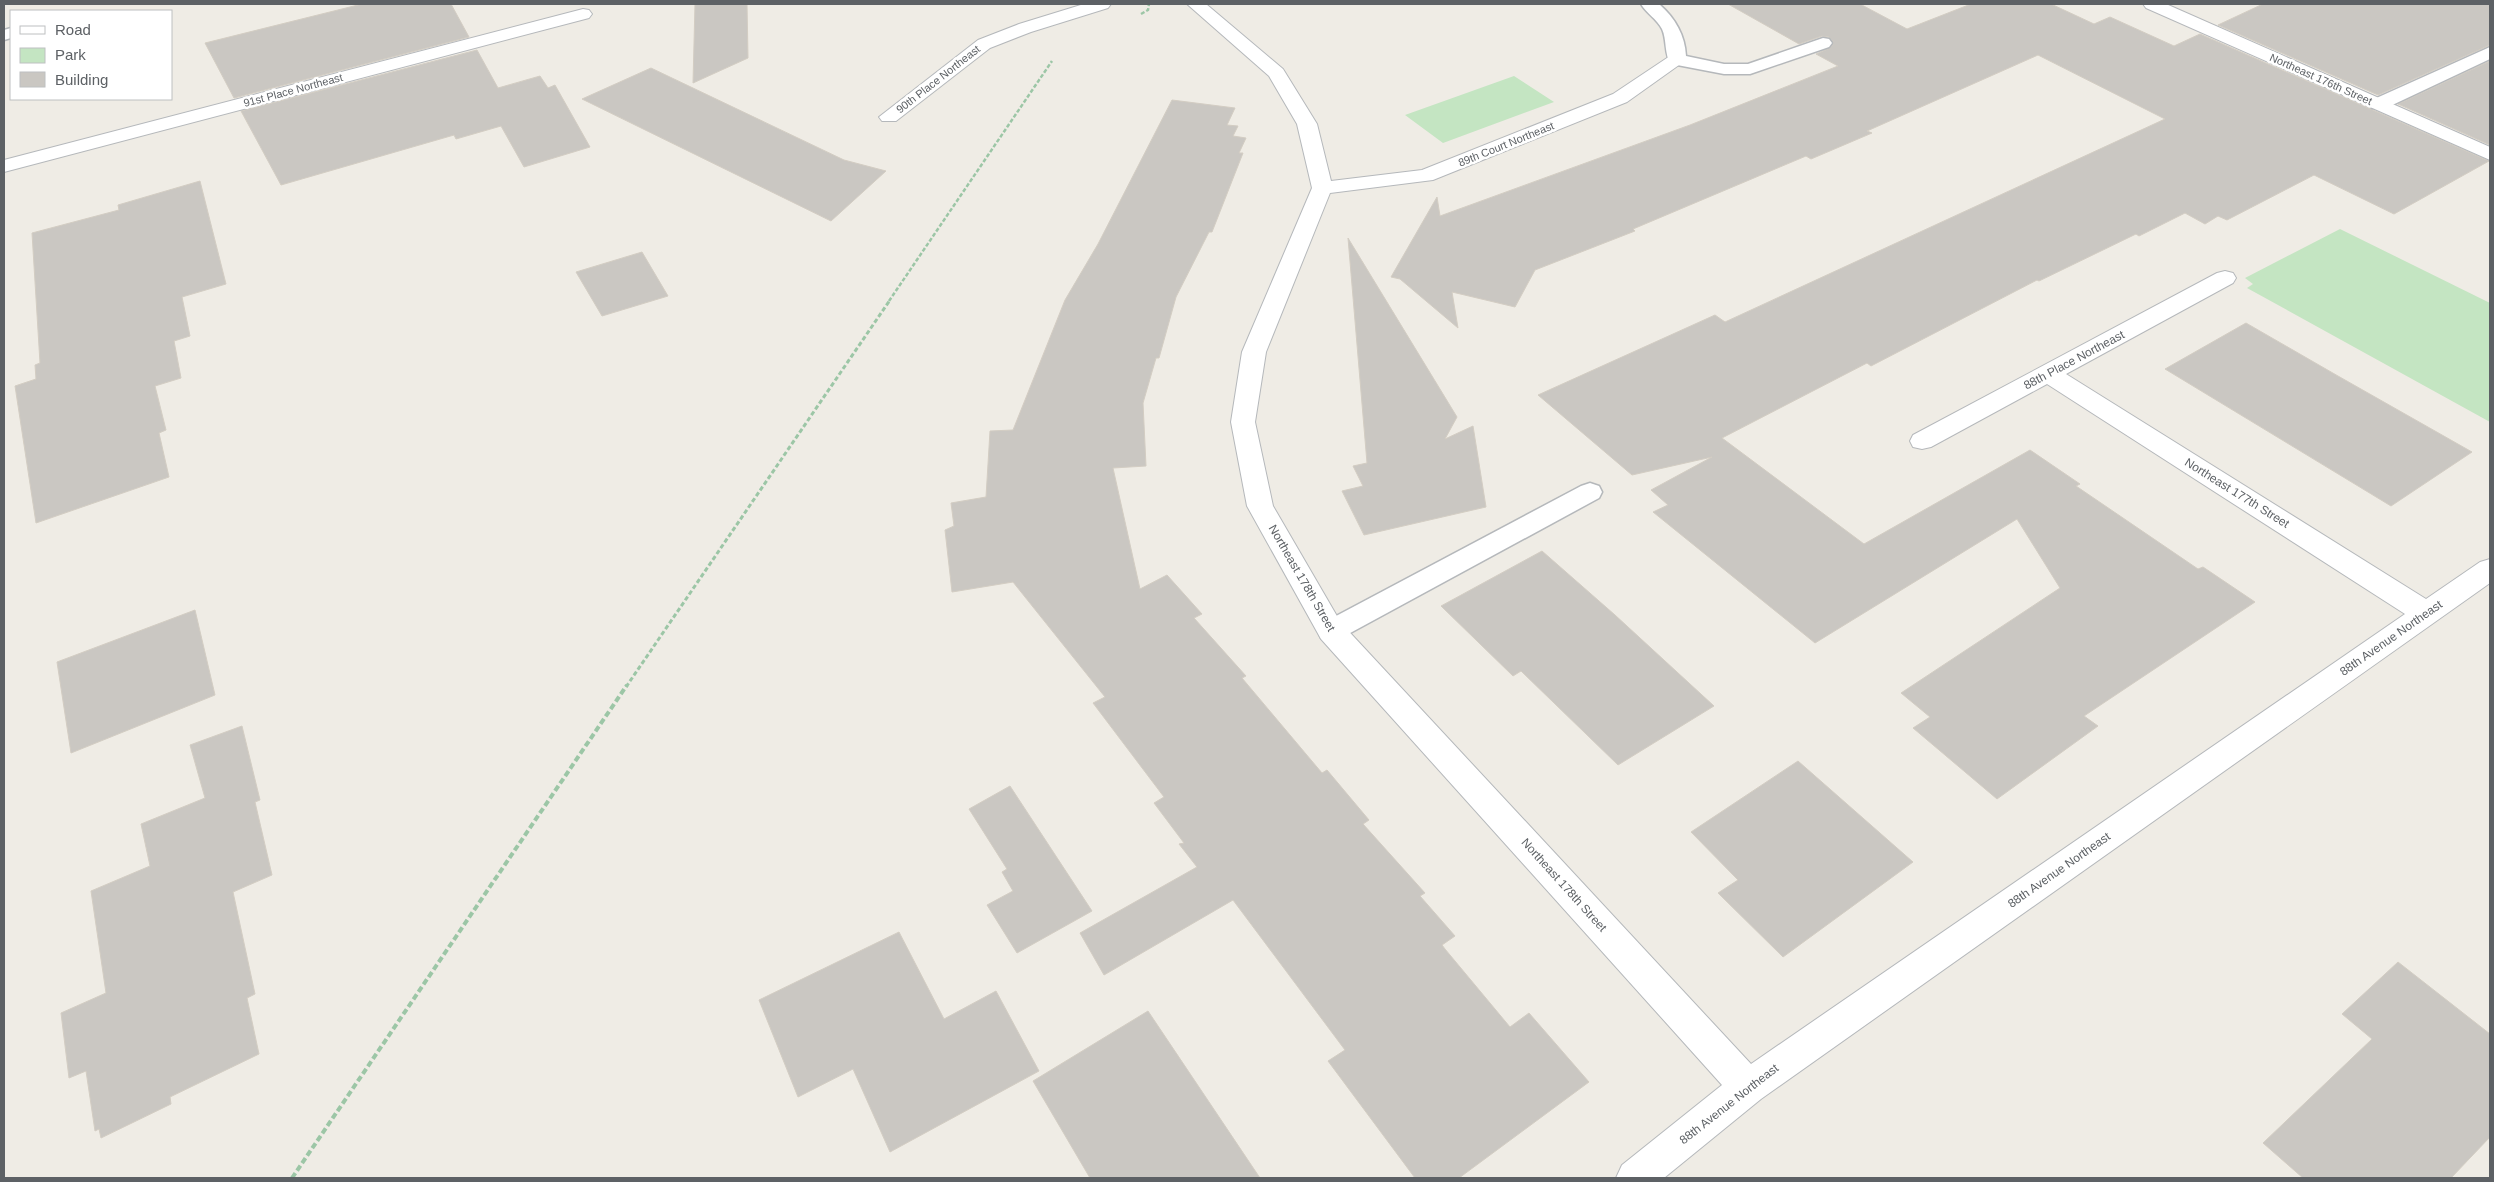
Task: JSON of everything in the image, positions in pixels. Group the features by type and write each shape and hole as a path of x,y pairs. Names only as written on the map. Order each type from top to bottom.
{"street":[{"name":"90th Place Northeast","path":"889,116 984,44 1025,28 1102,4"},
{"path":"1196,4 1276,73 1307,124 1322,188"},
{"name":"Northeast 176th Street","path":"2152,4 2490,154"},
{"name":"91st Place Northeast","path":"4,166 583,14"},
{"name":"89th Court Northeast","path":"1322,188 1426,176 1620,98 1677,60"},
{"name":"Northeast 178th Street","path":"1322,188 1254,352 1243,422 1260,506 1331,631 1748,1087"},
{"name":"88th Place Northeast","path":"1922,442 2225,278"},
{"name":"Northeast 177th Street","path":"2048,373 2426,613"},
{"name":"88th Avenue Northeast","path":"1635,1178 1748,1087 2490,569"}],"lane":[{"path":"1649,4 1664,18 1673,33 1677,42 1677,60 1724,69 1750,69 1823,43"},
{"path":"2378,104 2490,52"},
{"path":"1331,631 1590,492"}],"path":[{"path":"1134,20 1148,10 1149,4"},
{"path":"292,1178 1052,61 1061,57"}],"green space":[{"path":"1514,76 1554,102 1443,143 1405,115"},
{"path":"2340,229 2490,303 2490,422 2247,288 2253,284 2245,278"}],"building":[{"path":"362,4 451,4 469,37 234,98 205,43"},
{"path":"695,4 747,4 748,58 693,83"},
{"path":"1728,4 1860,4 1907,29 1971,4 2051,4 2094,24 2110,17 2174,46 2200,34 2489,161 2394,214 2314,175 2227,220 2218,216 2205,224 2185,213 2139,236 2136,234 2039,281 2037,280 1871,366 1867,363 1722,438 1864,544 2030,450 2080,484 2076,486 2198,569 2203,567 2255,602 2084,716 2098,726 1997,799 1913,728 1930,717 1901,693 2060,588 2017,519 1815,643 1653,512 1668,505 1651,490 1712,457 1632,475 1538,395 1715,315 1725,322 2165,119 2038,55 1867,131 1872,133 1811,159 1806,156 1633,229 1635,231 1535,270 1515,307 1452,292 1458,328 1400,279 1391,277 1437,197 1440,216 1690,125 1838,66 1816,54 1830,48 1834,43 1829,37 1822,36 1799,44"},
{"path":"2263,4 2490,4 2490,45 2378,95 2218,25"},
{"path":"477,50 498,88 540,76 548,88 555,85 590,147 524,167 501,126 456,139 454,135 281,185 241,111"},
{"path":"2490,61 2490,145 2398,104"},
{"path":"651,68 844,160 886,171 831,221 582,99"},
{"path":"1172,100 1235,108 1227,125 1238,126 1233,136 1246,138 1239,153 1243,153 1212,232 1209,232 1176,297 1159,358 1156,358 1143,403 1146,466 1113,468 1140,589 1167,575 1202,614 1194,618 1246,676 1242,678 1322,773 1327,770 1369,820 1363,824 1425,893 1420,896 1455,936 1442,945 1445,949 1510,1027 1529,1013 1589,1082 1459,1178 1415,1178 1328,1061 1345,1050 1233,900 1104,975 1080,933 1197,867 1179,844 1184,843 1154,803 1164,797 1093,703 1105,697 1013,582 952,592 945,530 954,526 951,503 986,497 990,431 1013,430 1065,300 1098,244"},
{"path":"200,181 226,284 182,297 190,336 174,341 181,378 155,386 166,430 159,433 169,477 36,523 15,386 36,379 35,365 40,363 32,233 119,210 118,205"},
{"path":"1348,238 1457,417 1445,439 1473,426 1486,507 1364,535 1342,491 1363,486 1353,466 1367,463"},
{"path":"642,252 668,296 602,316 576,272"},
{"path":"2246,323 2472,452 2391,506 2165,369"},
{"path":"1542,551 1714,706 1618,765 1521,671 1513,676 1441,606"},
{"path":"195,610 215,695 71,753 57,662"},
{"path":"242,726 260,800 255,802 272,875 233,892 255,994 247,998 259,1054 170,1097 171,1104 101,1138 99,1129 95,1131 86,1071 69,1078 61,1013 106,993 91,891 150,866 141,824 205,798 190,745"},
{"path":"1798,761 1913,862 1783,957 1718,893 1738,880 1691,832"},
{"path":"1010,786 1092,911 1017,953 987,905 1013,891 1002,872 1007,869 969,809"},
{"path":"899,932 944,1019 996,991 1039,1071 890,1152 853,1069 798,1097 759,1000"},
{"path":"2398,962 2490,1034 2490,1137 2451,1178 2303,1178 2263,1143 2372,1039 2342,1014"},
{"path":"1148,1011 1260,1178 1090,1178 1033,1081"}]}
